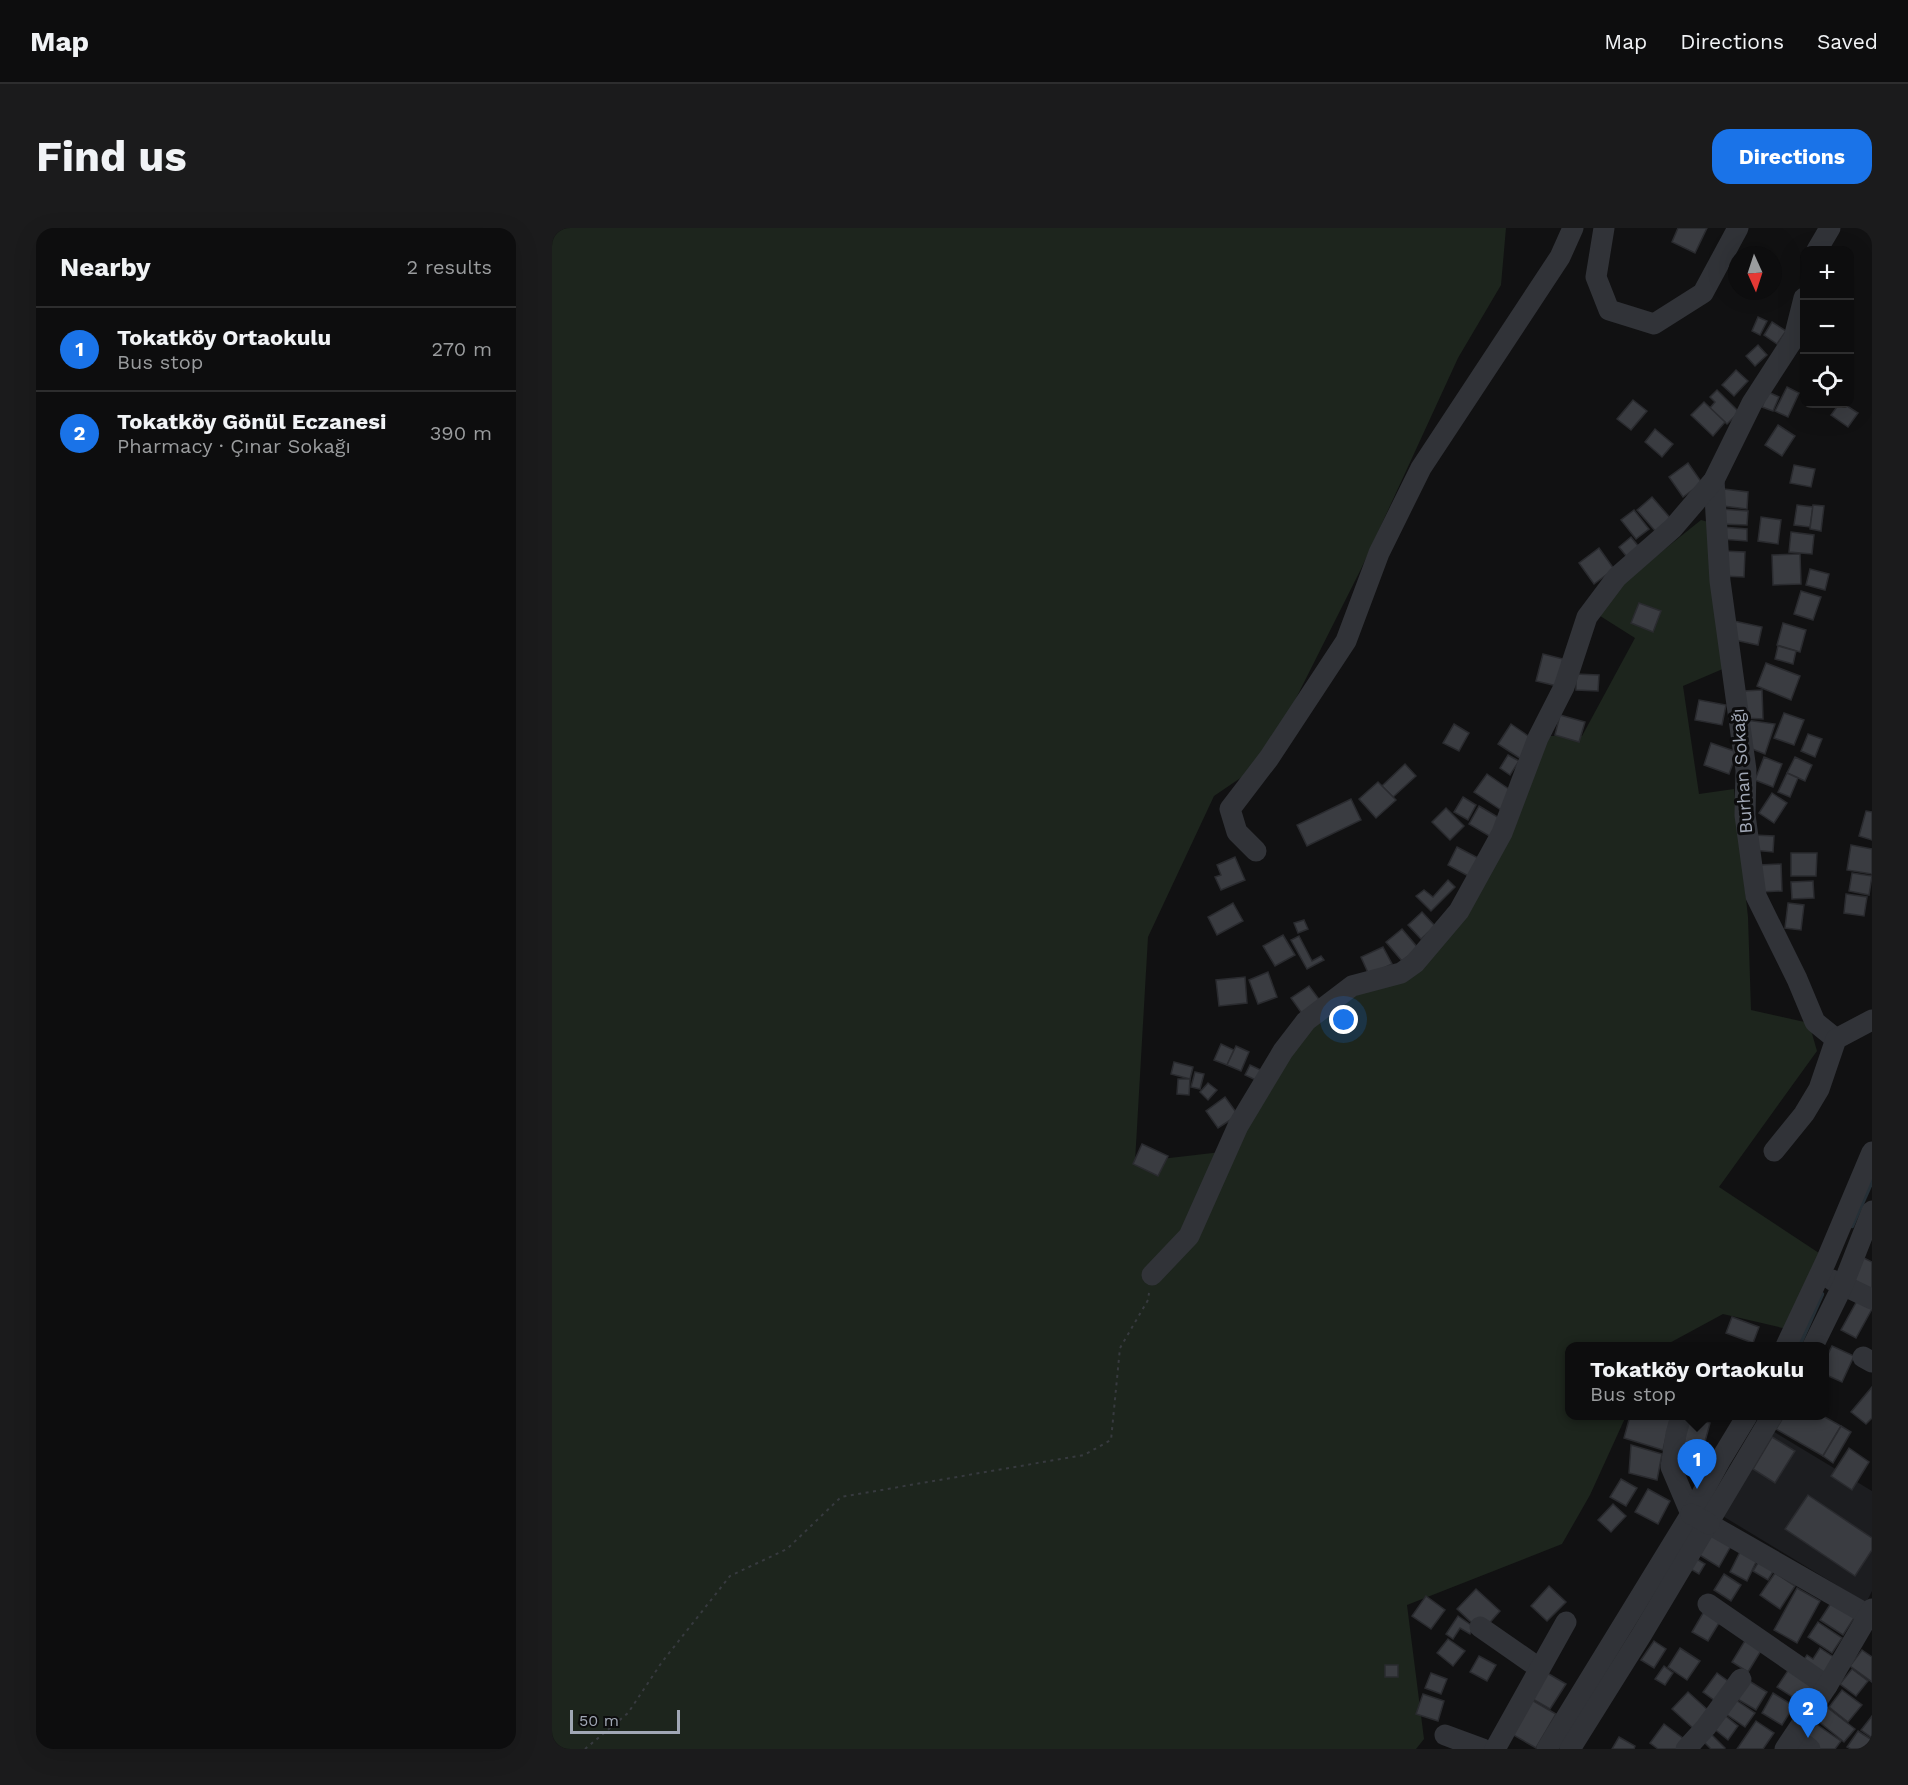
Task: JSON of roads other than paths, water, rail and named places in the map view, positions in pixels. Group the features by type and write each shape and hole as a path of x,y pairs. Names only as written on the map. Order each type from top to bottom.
{"street":[{"path":"1256,851 1237,832 1230,809 1269,758 1346,641 1379,552 1421,468 1554,267 1574,228"},
{"path":"1604,228 1596,277 1609,310 1654,324 1703,292 1738,228"},
{"path":"1819,246 1830,228"},
{"path":"1152,1275 1189,1236 1238,1126 1283,1051 1306,1021 1352,986 1401,973 1408,968 1459,911 1502,833 1538,738 1564,687 1587,617 1617,577 1673,528 1714,480 1752,403 1794,338 1804,300"},
{"name":"Burhan Sokağı","path":"1714,480 1720,581 1746,770 1745,815 1756,896 1797,979 1815,1022 1836,1039"},
{"path":"1774,1151 1804,1114 1819,1089 1836,1039 1872,1020"},
{"path":"1788,1342 1872,1152"},
{"path":"1815,1342 1843,1285 1872,1211"},
{"path":"1820,1274 1872,1299"},
{"path":"1680,1420 1671,1467 1700,1519 1870,1612 1796,1745"},
{"path":"1547,1749 1700,1519 1720,1459 1744,1420"},
{"path":"1570,1749 1642,1634 1770,1420"},
{"path":"1708,1604 1827,1686"},
{"path":"1495,1749 1566,1622"},
{"path":"1480,1627 1539,1668"},
{"path":"1686,1749 1706,1727 1741,1679"},
{"path":"1444,1735 1483,1749"}],"waterway":[{"path":"1852,1226 1872,1181"},
{"path":"1801,1342 1822,1294"}],"place":[{"name":"Tokatköy Ortaokulu","path":"1697,1489"},
{"name":"Tokatköy Gönül Eczanesi","path":"1808,1738"}]}
